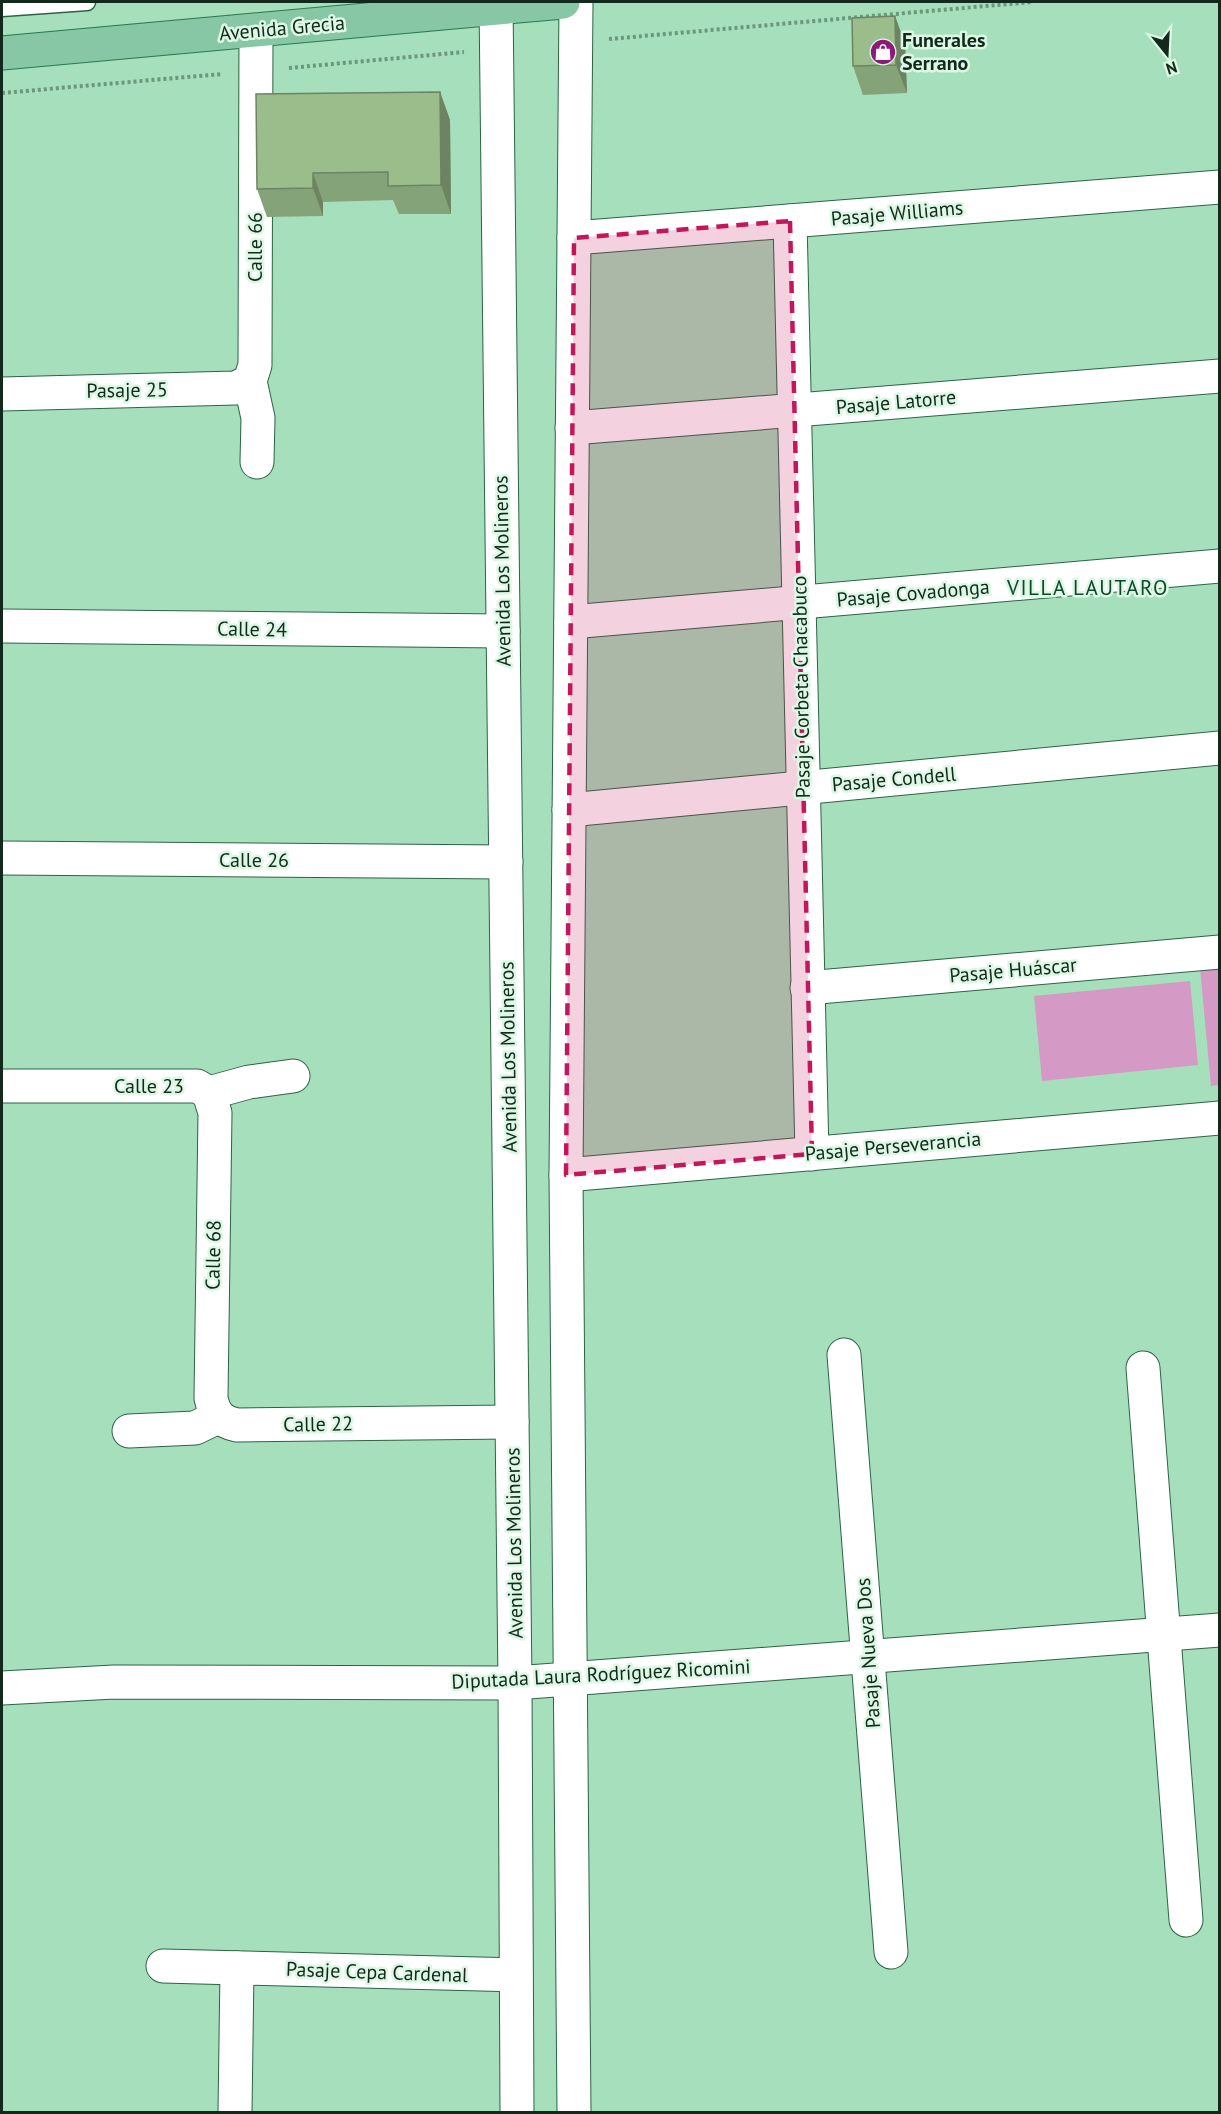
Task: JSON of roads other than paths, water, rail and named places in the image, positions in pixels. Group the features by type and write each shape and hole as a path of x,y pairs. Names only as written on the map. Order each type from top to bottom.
{"main road":[{"name":"Avenida Grecia","path":"2,53 256,31 496,5 563,2"}],"street":[{"path":"574,2112 566,1175 576,2"},
{"name":"Avenida Los Molineros","path":"496,5 515,1683 517,2112"},
{"name":"Calle 66","path":"256,31 255,365 250,381 258,418 257,462"},
{"name":"Pasaje Williams","path":"574,238 1220,187"},
{"name":"Pasaje Corbeta Chacabuco","path":"790,221 812,1154"},
{"name":"Pasaje Latorre","path":"572,428 1220,376"},
{"name":"Pasaje 25","path":"2,394 236,388 250,381"},
{"name":"Pasaje Covadonga","path":"571,622 1220,566"},
{"name":"Calle 24","path":"2,626 503,631"},
{"name":"Pasaje Condell","path":"569,810 1220,748"},
{"name":"Calle 26","path":"2,858 506,862"},
{"name":"Pasaje Huáscar","path":"807,988 1220,952"},
{"name":"Calle 23","path":"2,1086 197,1086 210,1093 249,1082 293,1076"},
{"name":"Calle 68","path":"210,1093 215,1113 212,1398 218,1417"},
{"name":"Pasaje Perseverancia","path":"566,1175 1220,1118"},
{"name":"Pasaje Nueva Dos","path":"844,1355 891,1952"},
{"path":"1143,1368 1186,1920"},
{"path":"129,1431 195,1428 218,1417"},
{"name":"Calle 22","path":"218,1417 237,1425 512,1422"},
{"name":"Diputada Laura Rodríguez Ricomini","path":"2,1688 114,1682 515,1683 1220,1630"},
{"name":"Pasaje Cepa Cardenal","path":"163,1966 516,1976"},
{"path":"235,2112 237,1968"}],"lane":[{"path":"2,8 87,2"}],"place":[{"name":"Funerales Serrano","path":"883,52"}],"district":[{"name":"VILLA LAUTARO","path":"1088,587"}]}
